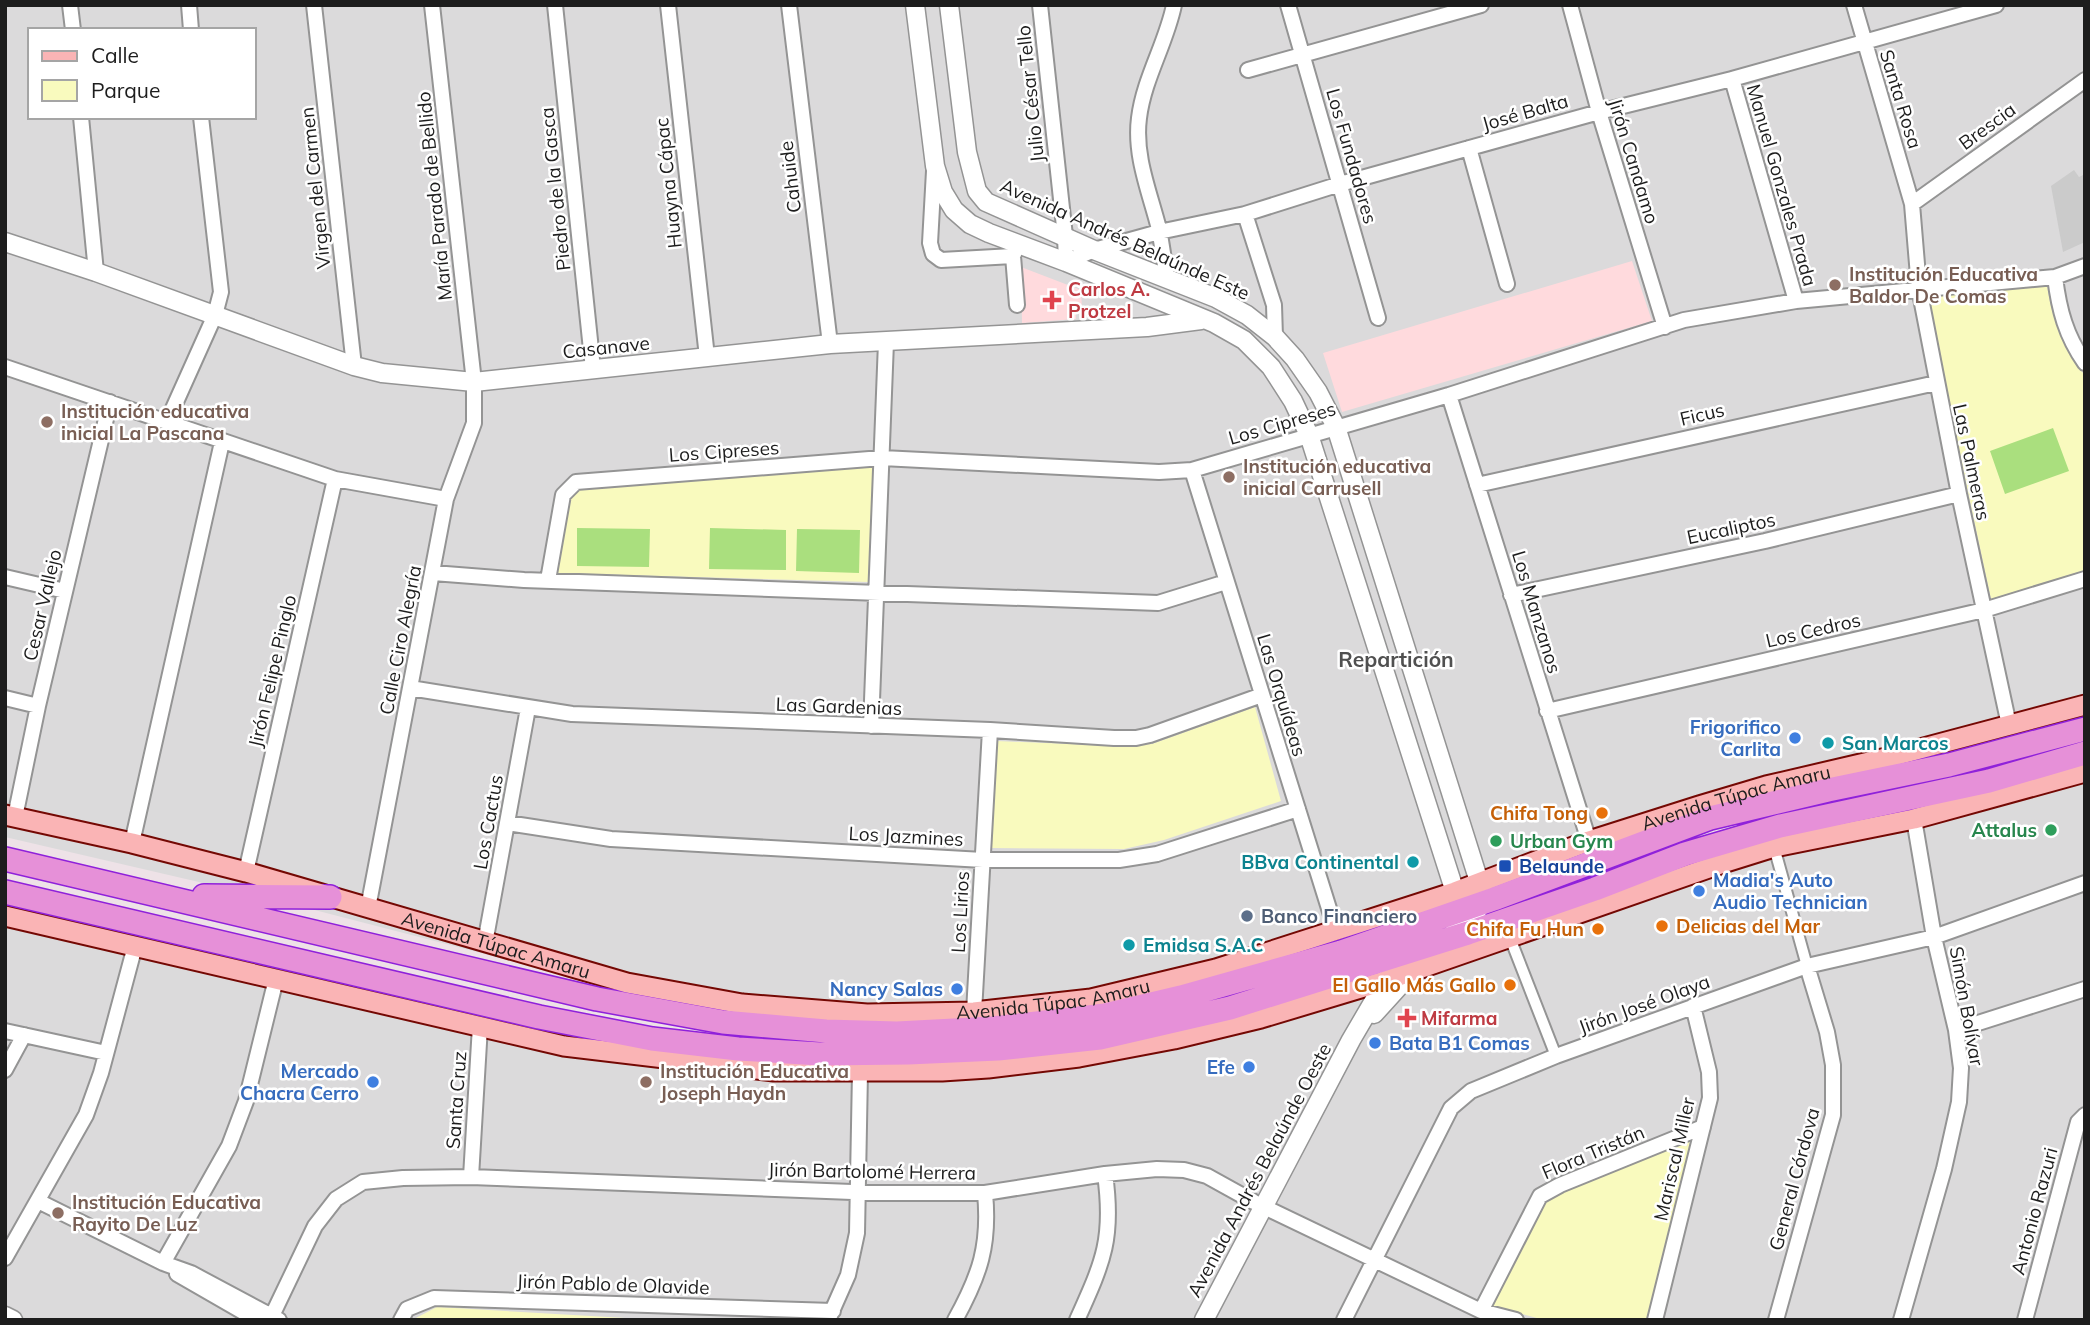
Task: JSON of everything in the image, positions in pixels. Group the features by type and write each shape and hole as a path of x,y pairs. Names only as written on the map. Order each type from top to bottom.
{"highway":[{"name":"Avenida Túpac Amaru","path":"5,892 572,1024 698,1045 820,1054 908,1054 998,1049 1100,1038 1409,962 1480,893 1710,818 1949,765 2085,729"},
{"name":"Avenida Túpac Amaru","path":"5,859 639,1008 736,1024 862,1032 992,1028 1105,1015 1181,998 1328,956 1442,930 1595,889 1685,854 1780,826 1989,781 2085,753"},
{"path":"163,897 330,897"}],"main road":[{"name":"Avenida Túpac Amaru","path":"10,816 246,872 627,983 742,1004 867,1014 974,1012 1091,999 1216,969 1455,892 1480,893 1589,841 1766,786 1882,759 2085,705"},
{"name":"Avenida Túpac Amaru","path":"5,916 564,1046 774,1071 860,1072 988,1068 1115,1051 1261,1018 1384,981 1409,962 1510,937 1774,847 1914,819 2085,772"}],"street":[{"path":"71,5 73,28"},
{"path":"189,5 191,28"},
{"name":"Virgen del Carmen","path":"314,5 354,366"},
{"name":"María Parado de Bellido","path":"432,5 474,382"},
{"name":"Piedro de la Gasca","path":"555,5 593,369"},
{"name":"Huayna Cápac","path":"668,5 707,357"},
{"name":"Cahuide","path":"789,5 830,344"},
{"path":"915,5 935,166 943,192 954,210 970,224 1016,250 1066,262 1203,319 1244,340 1271,367 1293,401 1309,435 1455,892 1442,930"},
{"name":"Avenida Andrés Belaúnde Este","path":"949,5 967,152 977,191 986,202 1094,250 1167,277 1247,315 1275,337 1318,392 1336,427 1480,893"},
{"name":"Julio César Tello","path":"1040,5 1066,262"},
{"path":"1167,277 1159,232 1138,149 1139,118 1146,84 1170,23 1174,5"},
{"name":"Los Fundadores","path":"1288,5 1378,318"},
{"path":"1248,70 1481,5"},
{"name":"Jirón Candamo","path":"1570,5 1599,112 1665,327"},
{"name":"Santa Rosa","path":"1854,5 1912,204"},
{"name":"José Balta","path":"1066,262 1094,250 1159,232 1245,214 1469,148 1732,79 1996,5"},
{"name":"Manuel Gonzales Prada","path":"1732,79 1796,301"},
{"name":"Brescia","path":"1912,204 2085,80"},
{"path":"81,119 96,272"},
{"path":"167,422 215,314 221,292 201,119"},
{"path":"1469,148 1507,284"},
{"path":"935,166 930,243 933,254 941,260 1016,250"},
{"name":"Las Palmeras","path":"1912,204 1919,288 1959,494 2009,725"},
{"path":"1245,214 1274,305 1275,337"},
{"name":"Casanave","path":"5,242 215,314 354,366 382,373 474,382 830,344 1147,327 1203,319 1212,316 1225,303"},
{"path":"1016,250 1017,305"},
{"name":"Los Cipreses","path":"548,580 564,495 576,482 881,458 1159,472 1192,470 1449,395 1684,320 1796,301 2055,277 2085,266"},
{"path":"2055,277 2062,321 2073,347 2085,363"},
{"path":"871,726 886,342"},
{"path":"5,367 335,479 446,499"},
{"name":"Calle Ciro Alegría","path":"368,908 446,499 474,423 474,382"},
{"name":"Ficus","path":"1477,485 1937,383"},
{"name":"Los Manzanos","path":"1449,395 1589,841"},
{"name":"Cesar Vallejo","path":"10,816 110,402"},
{"path":"132,843 222,442"},
{"name":"Las Orquídeas","path":"1192,470 1336,932"},
{"name":"Jirón Felipe Pinglo","path":"246,872 335,479"},
{"name":"Eucaliptos","path":"1511,595 1765,541 1959,494"},
{"path":"433,573 524,580 1157,603 1226,582"},
{"path":"5,577 65,591"},
{"name":"Los Cedros","path":"1547,711 1984,610 2085,579"},
{"name":"Las Gardenias","path":"410,688 572,714 1136,738 1262,695"},
{"path":"5,698 38,706"},
{"name":"Los Cactus","path":"485,943 528,708"},
{"name":"Los Lirios","path":"974,1012 990,730"},
{"name":"Los Jazmines","path":"507,823 611,839 983,860 1119,860 1139,858 1298,809"},
{"name":"Simón Bolívar","path":"1901,1320 1944,1169 1959,1102 1961,1068 1956,1030 1934,937 1914,819"},
{"path":"1774,847 1807,966"},
{"name":"Jirón José Olaya","path":"1344,1320 1451,1108 1471,1091 1556,1056 1807,966 1934,937 2085,883"},
{"path":"1510,937 1556,1056"},
{"path":"5,1258 86,1115 106,1054 135,946"},
{"name":"Avenida Andrés Belaúnde Oeste","path":"1351,1040 1409,962"},
{"name":"General Córdova","path":"1776,1320 1833,1115 1833,1065 1827,1032 1807,966"},
{"path":"163,1262 229,1146 246,1101 276,979"},
{"name":"Avenida Andrés Belaúnde Oeste","path":"1204,1320 1262,1206 1384,981"},
{"path":"1956,1030 2085,989"},
{"name":"Mariscal Miller","path":"1655,1320 1710,1098 1709,1072 1693,1006"},
{"name":"Santa Cruz","path":"471,1177 481,1026"},
{"path":"5,1031 106,1054"},
{"path":"5,1070 24,1035"},
{"path":"830,1315 848,1275 857,1233 860,1072"},
{"name":"Antonio Razuri","path":"2025,1320 2078,1122 2085,1115"},
{"name":"Flora Tristán","path":"1482,1311 1540,1196 1560,1185 1703,1127"},
{"name":"Jirón Bartolomé Herrera","path":"274,1319 315,1226 336,1199 363,1182 403,1178 471,1177 985,1193 1105,1174 1157,1169 1184,1170 1207,1177 1482,1311 1516,1320"},
{"path":"1077,1320 1100,1268 1108,1240 1109,1206 1105,1174"},
{"path":"955,1320 973,1288 983,1256 988,1222 985,1193"},
{"path":"38,1201 191,1273 274,1319"},
{"path":"163,1262 192,1285 257,1320"},
{"name":"Jirón Pablo de Olavide","path":"401,1320 407,1309 434,1298 830,1315"},
{"path":"5,1316 13,1320"}],"shaded area":[{"path":"5,5 2085,5 2085,713 1756,794 1279,956 963,1018 585,980 272,899 5,837"},
{"path":"2074,170 2079,177 2085,174 2085,242 2063,252 2051,186"},
{"path":"1632,261 1652,321 1342,412 1323,353"},
{"name":"Carlos A. Protzel","path":"1021,267 1081,290 1082,309 1076,310 1076,319 1022,323"},
{"path":"2085,762 2085,1320 5,1320 5,903 542,1031 631,1046 1050,1058 1702,859"}],"green space":[{"path":"2047,285 2060,333 2085,376 2085,570 1991,599 1926,296"},
{"path":"2053,428 2069,471 2005,494 1990,451"},
{"path":"873,467 869,582 557,573 571,498 582,488"},
{"path":"577,528 650,529 649,567 577,566"},
{"path":"710,528 786,530 786,570 709,569"},
{"path":"797,529 860,530 859,573 796,571"},
{"path":"1255,707 1281,801 1164,840 1124,849 989,848 997,741 1116,746 1152,744"},
{"path":"1694,1138 1648,1320 1544,1320 1493,1306 1542,1205 1552,1197"},
{"path":"437,1307 660,1320 412,1320"}],"place":[{"name":"Institución Educativa Baldor De Comas","path":"1835,285"},
{"name":"Carlos A. Protzel","path":"1052,300"},
{"name":"Institución educativa inicial La Pascana","path":"47,422"},
{"name":"Institución educativa inicial Carrusell","path":"1229,477"},
{"name":"Frigorifico Carlita","path":"1795,738"},
{"name":"San Marcos","path":"1828,743"},
{"name":"Chifa Tong","path":"1602,813"},
{"name":"Attalus","path":"2051,830"},
{"name":"Urban Gym","path":"1496,841"},
{"name":"BBva Continental","path":"1413,862"},
{"name":"Belaunde","path":"1505,866"},
{"name":"Madia's Auto Audio Technician","path":"1699,891"},
{"name":"Banco Financiero","path":"1247,916"},
{"name":"Delicias del Mar","path":"1662,926"},
{"name":"Chifa Fu Hun","path":"1598,929"},
{"name":"Emidsa S.A.C","path":"1129,945"},
{"name":"El Gallo Más Gallo","path":"1510,985"},
{"name":"Nancy Salas","path":"957,989"},
{"name":"Mifarma","path":"1407,1018"},
{"name":"Bata B1 Comas","path":"1375,1043"},
{"name":"Efe","path":"1249,1067"},
{"name":"Mercado Chacra Cerro","path":"373,1082"},
{"name":"Institución Educativa Joseph Haydn","path":"646,1082"},
{"name":"Institución Educativa Rayito De Luz","path":"58,1213"}],"district":[{"name":"Repartición","path":"1396,660"}]}
